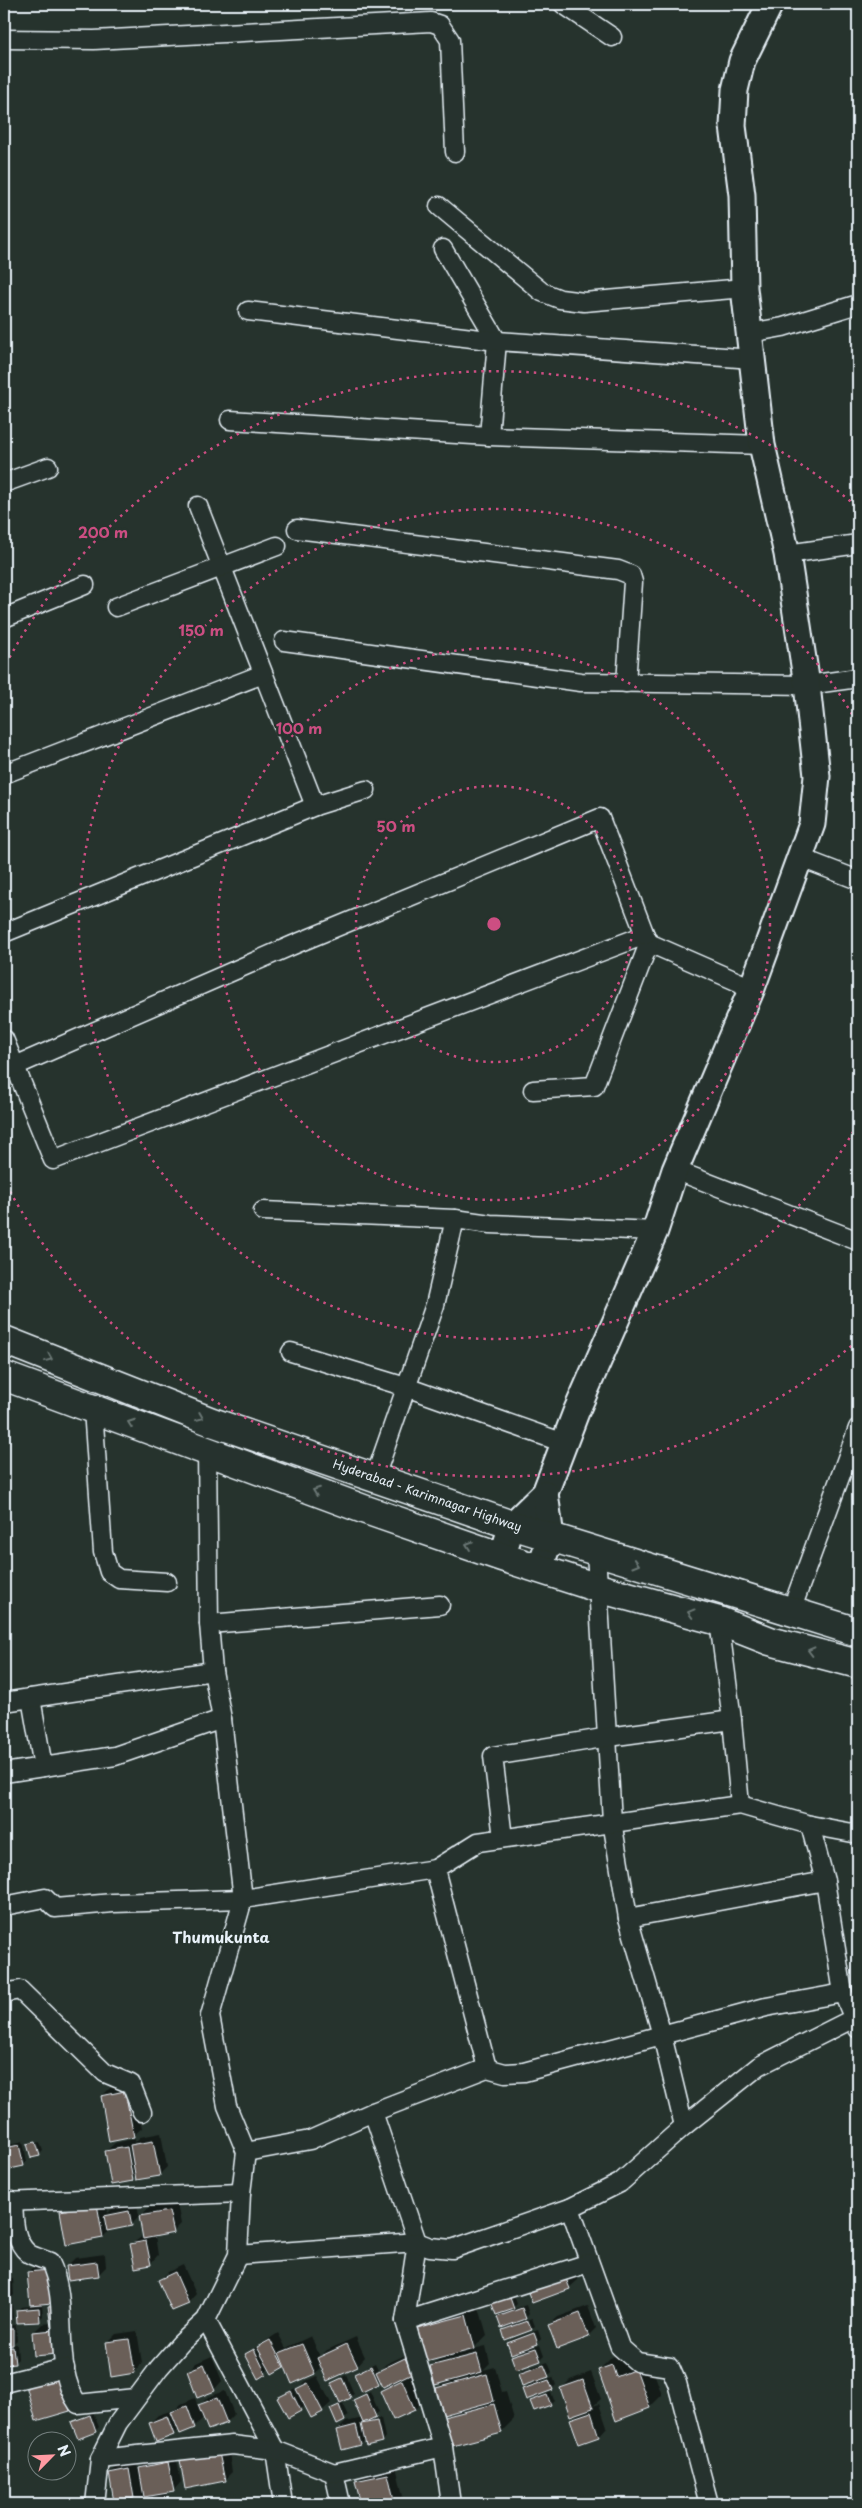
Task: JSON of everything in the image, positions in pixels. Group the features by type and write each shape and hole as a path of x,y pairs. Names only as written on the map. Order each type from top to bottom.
{"main road":[{"name":"Hyderabad - Karimnagar Highway","path":"4,1340 212,1422 512,1525 858,1632"},
{"path":"4,1376 366,1510 502,1557 598,1588 719,1621 770,1641 858,1664"}],"street":[{"path":"563,4 612,37"},
{"path":"502,1557 512,1525 545,1493 564,1443 655,1231 675,1170 752,988 802,858 812,824 817,776 807,685 787,554 762,446 744,288 742,196 733,126 735,90 742,61 768,5"},
{"path":"4,39 94,40 432,22 440,25 450,40 455,152"},
{"path":"439,206 542,292 560,299 584,302 744,288"},
{"path":"443,250 497,341 489,436"},
{"path":"750,333 783,327 858,304"},
{"path":"248,310 497,341 753,359"},
{"path":"230,420 489,436 762,446"},
{"path":"4,483 48,467"},
{"path":"198,506 315,806"},
{"path":"296,529 618,570 631,575 633,582 626,683"},
{"path":"787,554 858,544"},
{"path":"116,607 277,546"},
{"path":"4,618 85,585"},
{"path":"284,641 581,682 807,685 858,678"},
{"path":"4,774 263,674"},
{"path":"4,933 315,806 366,790"},
{"path":"15,1066 293,945 600,818 647,939 594,1086 533,1090"},
{"path":"802,858 858,880"},
{"path":"4,1039 53,1160 647,939 752,988"},
{"path":"675,1170 858,1241"},
{"path":"262,1212 455,1219 490,1224 655,1231"},
{"path":"375,1477 435,1305 455,1219"},
{"path":"291,1352 406,1386 564,1443"},
{"path":"93,1409 102,1552 109,1572 119,1579 167,1582"},
{"path":"791,1611 858,1431"},
{"path":"95,2504 100,2459 118,2423 135,2398 181,2343 206,2320 238,2255 241,2194 246,2152 226,2106 210,2016 243,1899 222,1719 213,1671 208,1624 207,1451"},
{"path":"539,1569 551,1537 545,1493"},
{"path":"596,1552 609,1736 612,1821 628,1918 662,2036 684,2126"},
{"path":"208,1624 440,1605"},
{"path":"719,1621 732,1720 740,1805"},
{"path":"4,1702 213,1671"},
{"path":"31,1698 43,1767"},
{"path":"4,1773 115,1756 222,1719"},
{"path":"502,1838 493,1756 609,1736 732,1720"},
{"path":"4,1906 45,1898 55,1908 113,1903 243,1899 435,1869 478,1842 612,1821 740,1805 810,1825 858,1834"},
{"path":"238,2255 417,2242 430,2247 452,2249 570,2208 620,2183 684,2126 759,2066 857,2022 843,1993 825,1882 810,1825"},
{"path":"435,1869 487,2068"},
{"path":"628,1918 825,1882"},
{"path":"4,1992 20,1990 105,2073 131,2084 142,2112"},
{"path":"246,2152 310,2140 373,2112 487,2068 505,2073 524,2072 766,2007 843,1993"},
{"path":"373,2112 417,2242 405,2321 442,2447 450,2504"},
{"path":"135,2398 78,2404 72,2396 65,2368 57,2276 50,2262 28,2254 20,2242 14,2228 8,2201 241,2194"},
{"path":"570,2208 620,2347 637,2362 670,2366 678,2383 709,2504"},
{"path":"405,2321 589,2263"},
{"path":"206,2320 275,2450 283,2504"},
{"path":"4,2383 65,2368"},
{"path":"100,2459 232,2445 275,2450 334,2473 442,2447"},
{"path":"334,2473 341,2504"}],"building":[{"path":"125,2091 134,2137 109,2142 101,2096"},
{"path":"153,2141 160,2176 136,2180 130,2145"},
{"path":"36,2142 40,2156 31,2158 27,2144"},
{"path":"19,2145 24,2166 10,2169 5,2148"},
{"path":"127,2147 133,2181 111,2185 105,2151"},
{"path":"97,2204 103,2238 66,2245 60,2211"},
{"path":"129,2211 132,2226 107,2231 104,2216"},
{"path":"169,2211 174,2233 143,2239 139,2216"},
{"path":"146,2241 151,2265 135,2268 130,2244"},
{"path":"97,2262 99,2276 68,2280 66,2266"},
{"path":"49,2270 52,2303 30,2305 27,2272"},
{"path":"175,2272 189,2304 172,2311 158,2280"},
{"path":"565,2276 570,2289 532,2303 527,2290"},
{"path":"508,2292 514,2309 496,2315 490,2299"},
{"path":"57,2305 60,2326 51,2327 48,2306"},
{"path":"9,2308 10,2324 4,2324 4,2309"},
{"path":"39,2308 40,2322 17,2323 16,2310"},
{"path":"522,2308 526,2319 501,2328 497,2317"},
{"path":"580,2313 589,2337 557,2349 548,2325"},
{"path":"466,2315 475,2349 426,2362 417,2328"},
{"path":"528,2321 532,2330 505,2340 502,2330"},
{"path":"4,2329 13,2329 13,2345 4,2346"},
{"path":"55,2330 57,2354 34,2356 32,2332"},
{"path":"534,2333 538,2344 511,2354 507,2343"},
{"path":"129,2339 135,2373 111,2377 106,2342"},
{"path":"270,2340 284,2367 272,2374 257,2347"},
{"path":"302,2344 315,2374 292,2384 279,2353"},
{"path":"347,2344 358,2367 327,2381 317,2358"},
{"path":"13,2347 15,2364 4,2365 4,2348"},
{"path":"536,2348 541,2361 516,2370 511,2356"},
{"path":"254,2349 266,2374 258,2379 245,2354"},
{"path":"477,2354 482,2372 435,2385 430,2366"},
{"path":"405,2358 412,2373 383,2387 376,2372"},
{"path":"204,2364 215,2391 197,2398 187,2371"},
{"path":"544,2365 549,2377 522,2386 518,2374"},
{"path":"612,2365 616,2377 636,2369 650,2408 616,2421 598,2370"},
{"path":"371,2366 379,2384 362,2392 354,2374"},
{"path":"58,2373 70,2411 36,2421 25,2382"},
{"path":"487,2374 494,2401 443,2415 436,2388"},
{"path":"342,2378 351,2398 340,2403 331,2383"},
{"path":"402,2380 415,2410 393,2420 380,2391"},
{"path":"549,2380 553,2390 526,2400 522,2389"},
{"path":"583,2380 593,2408 570,2416 560,2388"},
{"path":"308,2383 323,2412 311,2418 296,2389"},
{"path":"291,2391 301,2411 288,2418 277,2398"},
{"path":"366,2394 376,2417 363,2423 353,2400"},
{"path":"547,2395 551,2405 534,2411 530,2401"},
{"path":"217,2398 227,2423 208,2430 198,2405"},
{"path":"494,2404 502,2433 452,2446 444,2417"},
{"path":"339,2405 345,2421 337,2425 330,2409"},
{"path":"187,2406 195,2428 180,2434 171,2412"},
{"path":"591,2412 599,2437 579,2444 570,2419"},
{"path":"90,2415 96,2432 78,2439 78,2430 74,2430 71,2422"},
{"path":"167,2416 174,2435 156,2442 149,2423"},
{"path":"377,2421 382,2442 366,2446 361,2424"},
{"path":"356,2425 361,2445 342,2450 337,2430"},
{"path":"219,2453 225,2481 185,2489 180,2460"},
{"path":"168,2462 174,2492 144,2497 139,2468"},
{"path":"129,2469 134,2498 114,2502 109,2473"},
{"path":"388,2474 395,2504 361,2504 355,2481"},
{"path":"153,2498 154,2504 120,2504"}],"district":[{"name":"Thumukunta","path":"221,1938"}]}
